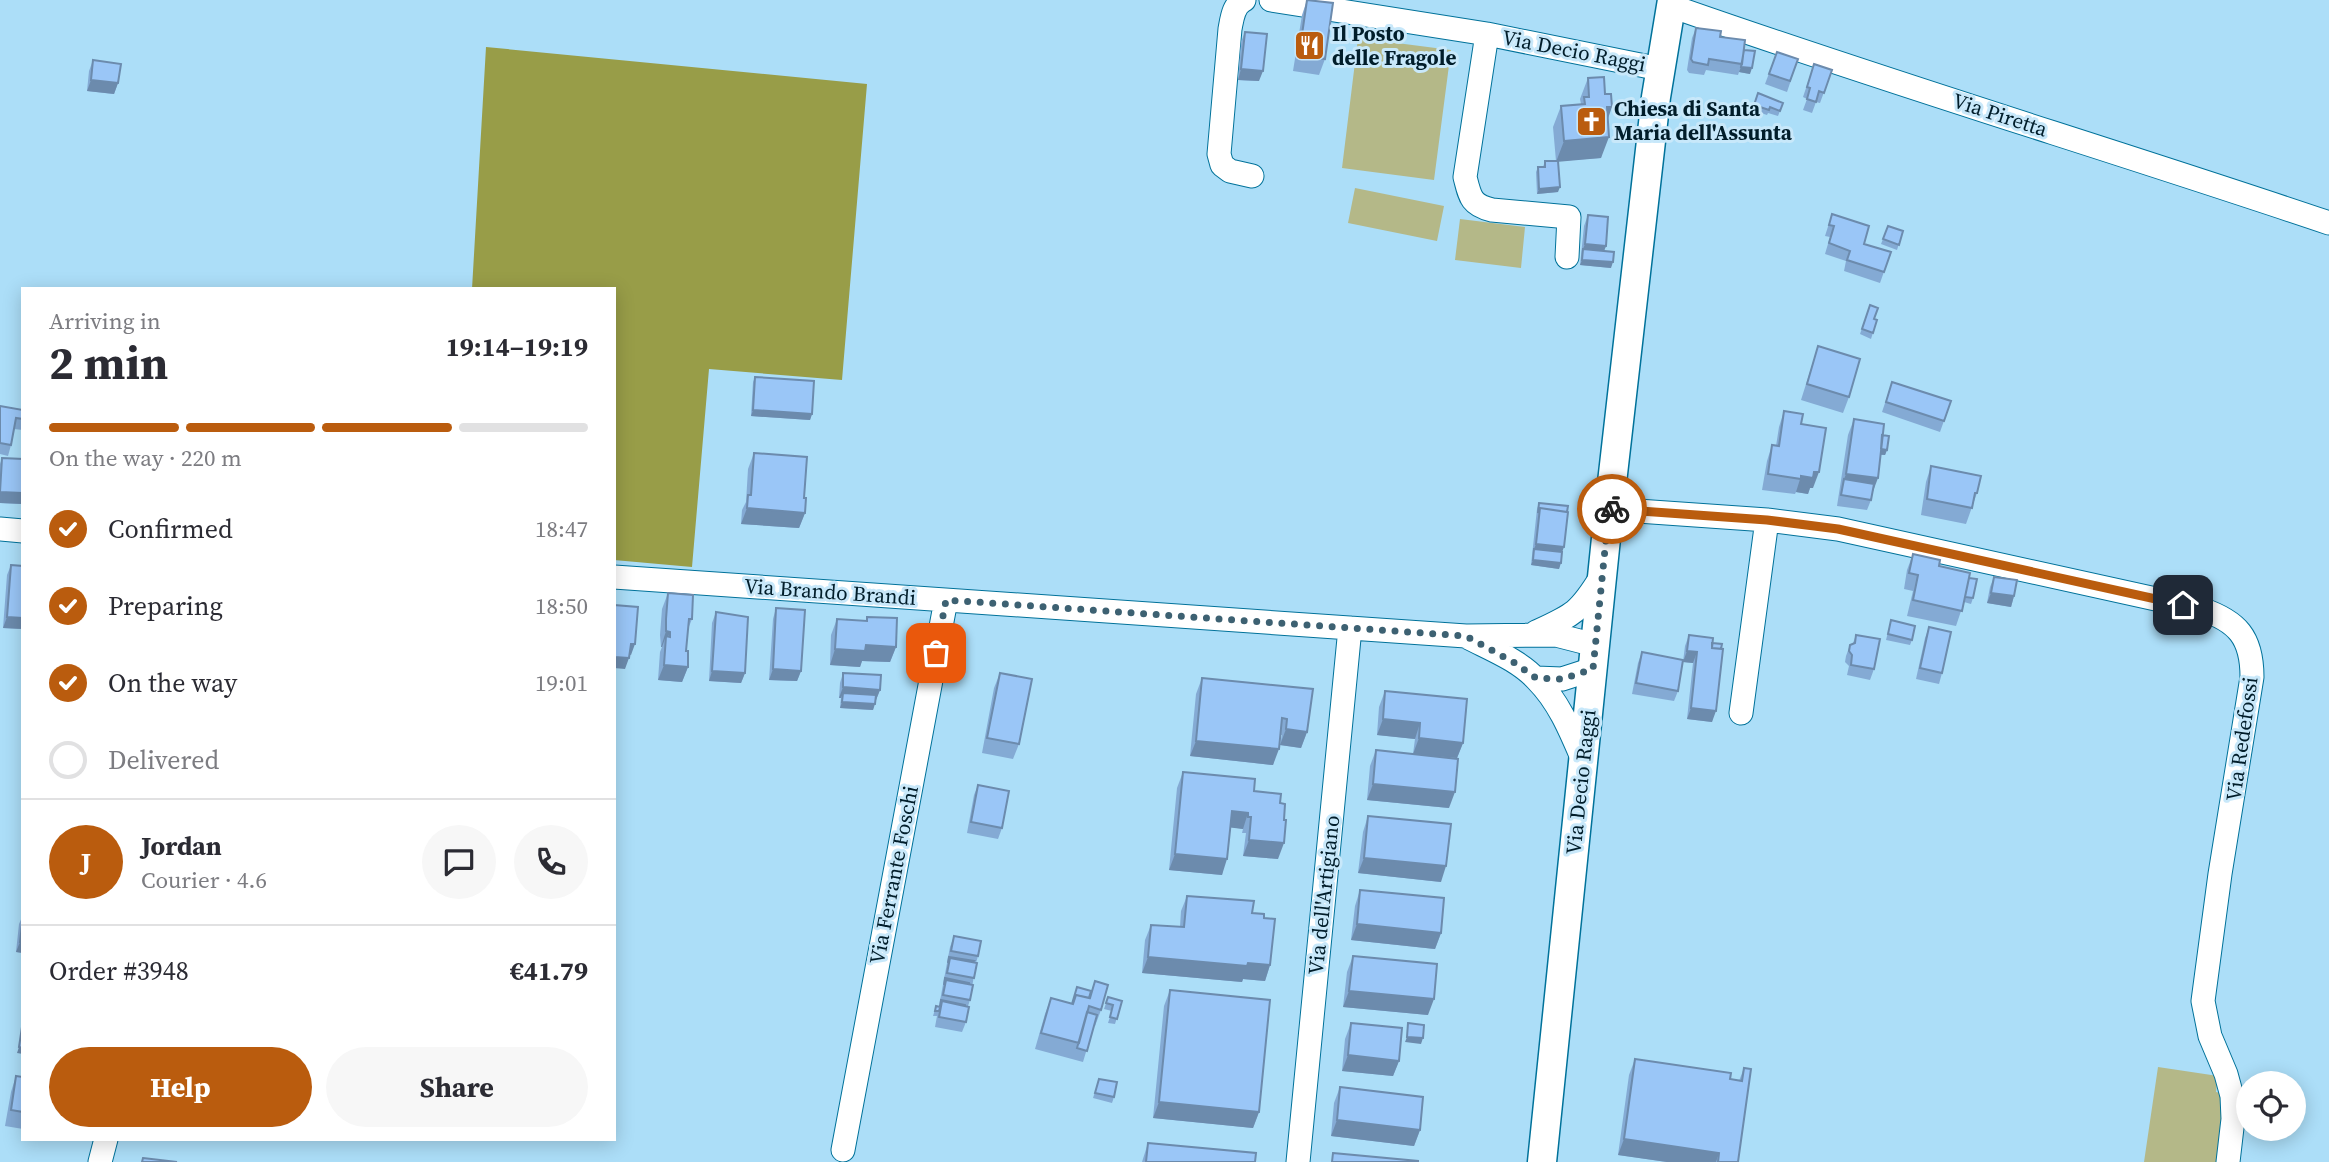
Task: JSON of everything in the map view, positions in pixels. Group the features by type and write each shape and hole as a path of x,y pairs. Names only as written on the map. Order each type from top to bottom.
{"main road":[{"name":"Via Decio Raggi","path":"1542,1162 1609,509 1660,69 1672,3"}],"street":[{"path":"1244,0 1233,13 1230,29 1219,154 1222,165 1230,171 1252,176"},
{"name":"Via Decio Raggi","path":"1271,0 1487,34 1660,69"},
{"name":"Via Piretta","path":"1672,3 1781,45 2329,223"},
{"name":"Via Decio Raggi","path":"1487,34 1465,177 1469,193 1481,207 1493,210 1569,217 1567,257"},
{"name":"Via Redefossi","path":"1609,509 1767,520 1838,529 2201,609 2222,616 2235,625 2250,654 2252,677 2220,874 2203,1001 2210,1036 2232,1096 2233,1119 2228,1162"},
{"path":"1741,713 1767,520"},
{"path":"0,529 21,531"},
{"name":"Via Brando Brandi","path":"1531,634 1568,618 1584,604 1602,575"},
{"name":"Via Brando Brandi","path":"616,577 1466,636 1531,634 1570,637 1594,657"},
{"name":"Via Ferrante Foschi","path":"842,1150 946,600"},
{"name":"Via dell'Artigiano","path":"1298,1162 1350,628"},
{"name":"Via Brando Brandi","path":"1466,636 1536,678 1558,707 1583,760"},
{"path":"1536,678 1562,679 1594,657"},
{"path":"100,1162 105,1141"}],"green space":[{"path":"1358,38 1451,50 1434,180 1342,168"},
{"path":"486,47 867,84 842,380 709,369 692,567 616,560 616,287 472,287"},
{"path":"1355,188 1444,206 1437,241 1348,223"},
{"path":"1460,219 1525,227 1521,268 1455,260"},
{"path":"2158,1067 2218,1076 2216,1092 2226,1094 2216,1162 2144,1162"}],"building":[{"path":"1307,0 1333,3 1325,59 1299,55"},
{"path":"1696,28 1721,31 1720,37 1745,40 1742,64 1709,59 1708,65 1693,62 1691,59"},
{"path":"1245,32 1267,34 1263,71 1241,69"},
{"path":"1744,50 1755,51 1752,68 1741,67"},
{"path":"1777,52 1798,59 1790,81 1769,74"},
{"path":"93,60 121,64 118,83 91,80"},
{"path":"1814,64 1832,70 1824,93 1819,91 1816,102 1807,99 1810,88 1807,87"},
{"path":"1604,77 1605,94 1611,94 1612,107 1607,107 1609,137 1564,141 1561,106 1585,104 1584,97 1589,97 1588,78"},
{"path":"1758,93 1783,103 1780,111 1754,105"},
{"path":"1545,161 1558,161 1560,187 1539,189 1538,167 1545,167"},
{"path":"1832,214 1869,226 1864,244 1891,252 1884,272 1847,260 1850,251 1829,243 1834,226 1829,225"},
{"path":"1588,215 1608,217 1606,246 1585,244"},
{"path":"1888,226 1903,231 1899,245 1883,239"},
{"path":"1583,249 1614,252 1613,262 1582,260"},
{"path":"1870,305 1878,308 1873,333 1862,329"},
{"path":"1818,346 1860,359 1849,397 1807,384"},
{"path":"755,377 814,381 812,414 753,410"},
{"path":"1892,382 1951,401 1944,421 1886,402"},
{"path":"0,406 21,410 21,419 16,418 11,445 0,443"},
{"path":"1784,411 1803,414 1801,424 1826,428 1819,472 1814,472 1813,478 1768,474 1772,445 1779,446"},
{"path":"1854,419 1884,424 1878,478 1846,474"},
{"path":"1882,435 1889,436 1887,450 1881,449"},
{"path":"754,453 807,457 805,513 747,508 748,495 751,495"},
{"path":"2,458 21,459 21,493 0,492"},
{"path":"1931,466 1981,476 1972,508 1927,499"},
{"path":"1844,479 1874,484 1871,500 1841,495"},
{"path":"1539,503 1568,506 1567,512 1540,508 1538,513"},
{"path":"1540,508 1568,512 1564,547 1536,544"},
{"path":"1534,549 1562,552 1561,563 1533,560"},
{"path":"1913,554 1940,560 1939,566 1970,573 1962,611 1913,600 1918,575 1909,573"},
{"path":"11,565 21,566 21,618 7,617"},
{"path":"1994,577 2017,580 2014,596 1991,593"},
{"path":"1969,578 1977,579 1973,598 1965,597"},
{"path":"668,593 693,595 686,651 688,667 664,665 666,636 670,637 670,632 666,631"},
{"path":"616,605 638,607 635,644 631,644 629,658 616,657"},
{"path":"776,608 805,610 801,671 773,669"},
{"path":"716,612 748,617 745,673 712,671"},
{"path":"867,617 897,618 896,647 866,645 865,651 835,649 837,619 867,621"},
{"path":"1891,620 1915,626 1912,640 1888,634"},
{"path":"1929,627 1951,632 1942,673 1920,668"},
{"path":"1689,635 1713,638 1712,648 1723,649 1716,711 1691,708 1697,652 1687,651"},
{"path":"1856,635 1880,639 1874,669 1851,665 1850,645 1855,643"},
{"path":"1712,643 1722,644 1721,649 1712,648"},
{"path":"1642,652 1683,660 1678,691 1636,683"},
{"path":"843,673 881,675 880,690 843,687"},
{"path":"1000,673 1032,679 1019,744 987,738"},
{"path":"1202,678 1313,689 1307,732 1286,729 1287,719 1282,718 1279,749 1196,741"},
{"path":"1385,691 1467,699 1463,743 1419,738 1420,723 1383,719"},
{"path":"843,693 876,695 875,704 842,702"},
{"path":"1376,750 1458,759 1455,792 1373,784"},
{"path":"1183,772 1255,779 1254,791 1281,794 1280,803 1285,804 1286,820 1284,843 1249,840 1251,817 1248,817 1248,813 1232,811 1227,859 1175,854"},
{"path":"978,785 1009,791 1002,828 971,822"},
{"path":"1368,816 1451,824 1446,866 1364,858"},
{"path":"1360,890 1444,898 1441,933 1357,924"},
{"path":"1187,896 1254,901 1252,913 1275,919 1270,965 1248,963 1247,966 1148,957 1151,925 1184,927"},
{"path":"954,936 981,941 978,956 951,951"},
{"path":"1353,956 1437,964 1434,999 1349,991"},
{"path":"950,958 977,963 974,978 947,973"},
{"path":"945,978 969,984 946,980 944,985"},
{"path":"946,980 973,985 970,1000 943,995"},
{"path":"1095,981 1108,985 1101,1010 1089,1006 1079,1043 1041,1033 1051,998 1073,1004 1076,995 1090,998"},
{"path":"1077,987 1091,991 1089,998 1076,995 1072,1004"},
{"path":"1170,990 1270,1000 1259,1112 1159,1102"},
{"path":"1108,997 1122,1001 1117,1019 1110,1017 1113,1005 1106,1003"},
{"path":"941,1000 965,1006 942,1001 939,1011 935,1011 936,1006 940,1007"},
{"path":"942,1001 969,1007 966,1022 939,1017"},
{"path":"1087,1012 1097,1015 1087,1051 1077,1048"},
{"path":"1351,1023 1402,1028 1399,1061 1348,1055"},
{"path":"1408,1023 1424,1025 1423,1038 1407,1037"},
{"path":"1635,1059 1731,1073 1730,1079 1742,1081 1744,1068 1751,1069 1738,1162 1718,1162 1719,1153 1624,1139"},
{"path":"16,1076 21,1077 21,1112 11,1110"},
{"path":"1099,1079 1117,1082 1114,1097 1095,1093"},
{"path":"1340,1087 1423,1097 1420,1130 1337,1120"},
{"path":"1148,1143 1256,1153 1255,1162 1146,1162"},
{"path":"1333,1153 1418,1161 1418,1162 1332,1162"},
{"path":"143,1158 177,1162 142,1162"}],"way so far":[{"path":"936,653 946,600 1466,636 1536,678 1562,679 1593,669 1609,509 1612,509"}],"place":[{"name":"Il Posto delle Fragole","path":"1309,46"},
{"name":"Chiesa di Santa Maria dell'Assunta","path":"1591,121"}],"route":[{"path":"1612,509 1767,520 1838,529 2183,605"}]}
